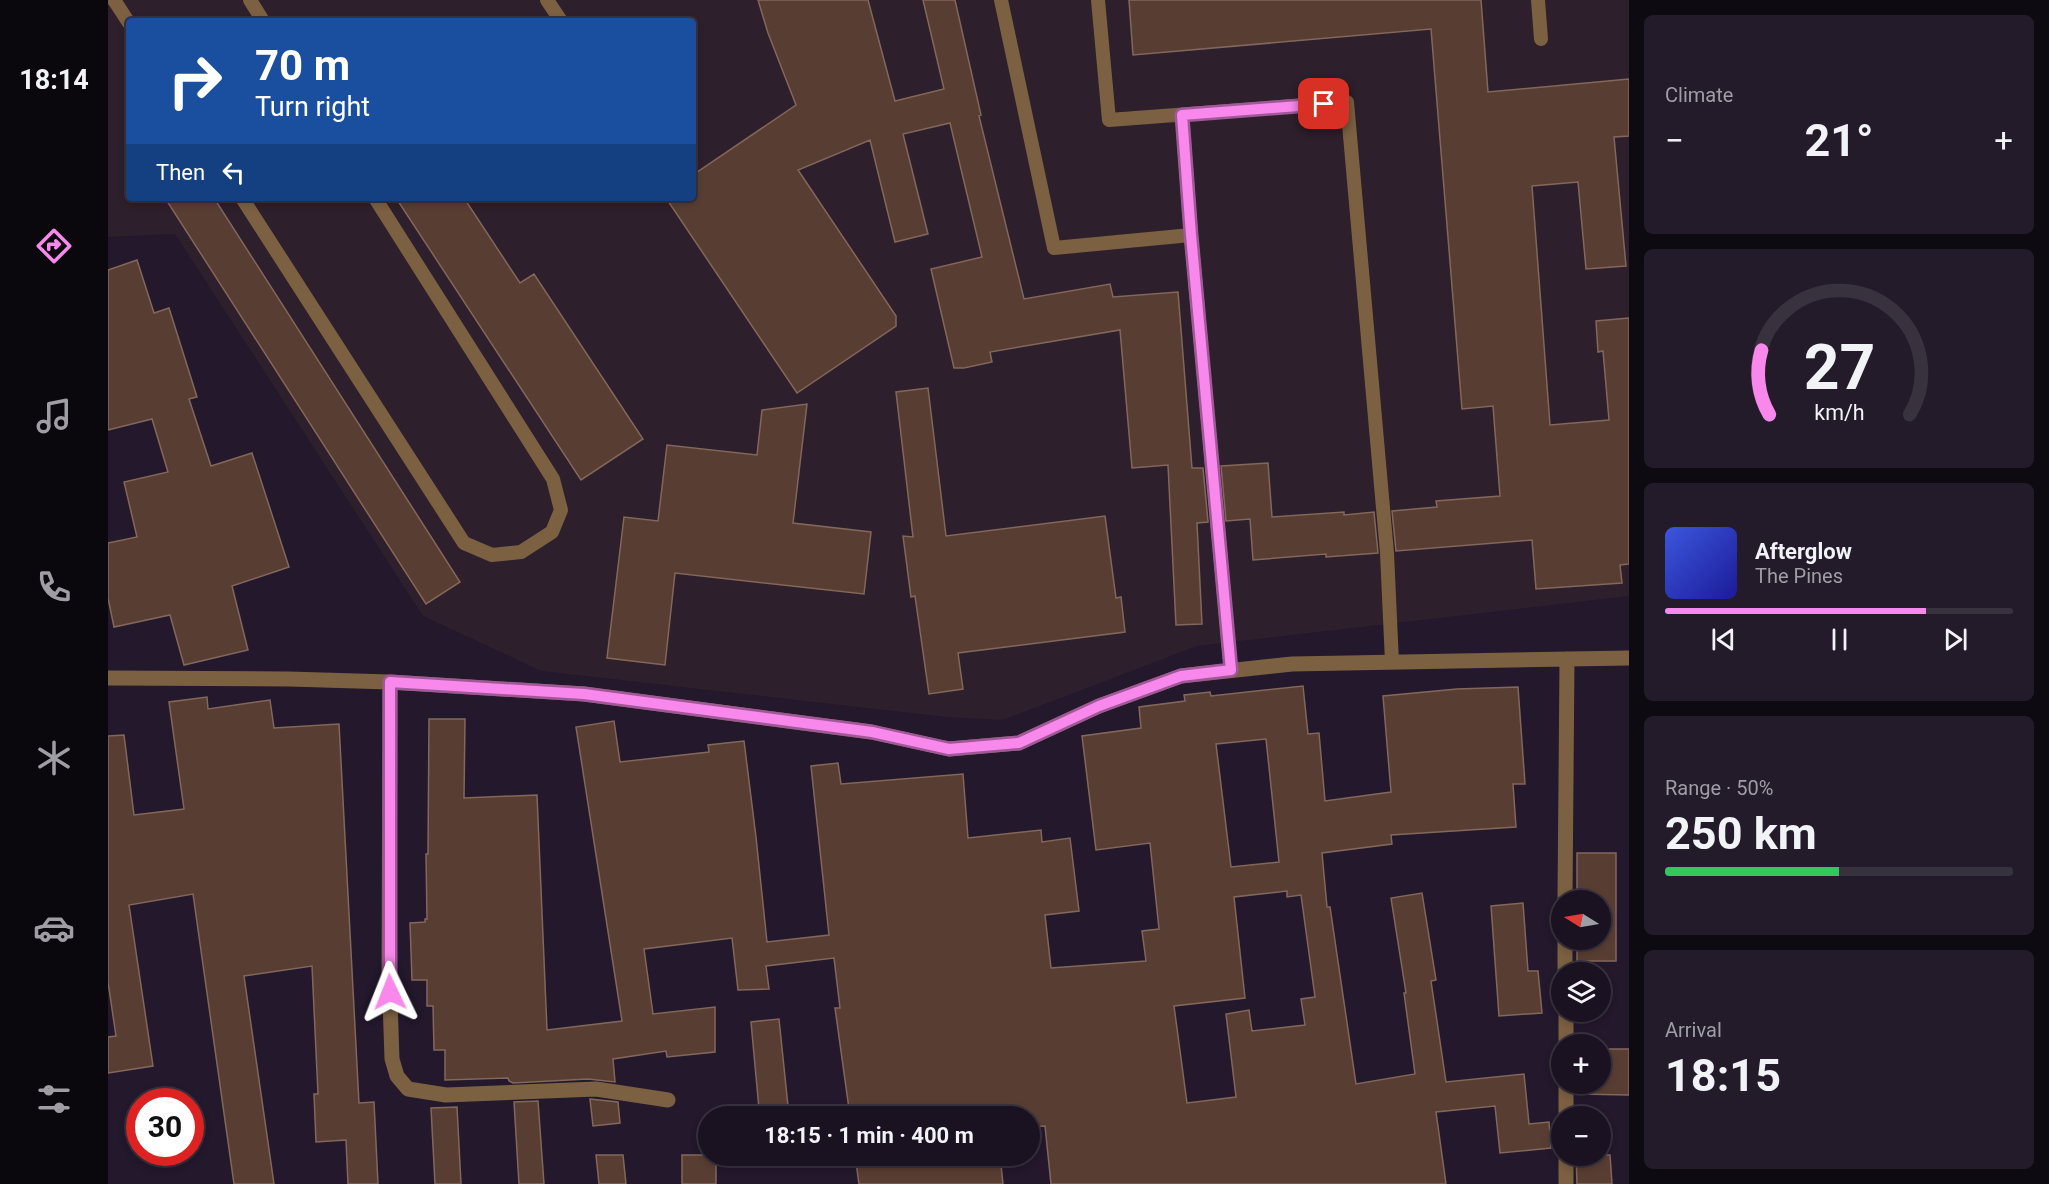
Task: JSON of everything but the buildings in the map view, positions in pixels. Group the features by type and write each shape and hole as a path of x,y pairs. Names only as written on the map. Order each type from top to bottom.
{"street":[{"path":"108,678 390,682 584,694 872,732 949,749 1019,743 1099,706 1181,676 1292,664 1629,658"},
{"path":"1565,890 1567,659"},
{"path":"390,682 388,970 392,1059 397,1076 408,1089 446,1095 596,1089 668,1100"},
{"path":"1566,1166 1566,1184"}],"lane":[{"path":"114,0 126,18"},
{"path":"250,0 261,18"},
{"path":"547,0 559,18"},
{"path":"1001,0 1054,249 1191,235"},
{"path":"1098,0 1109,120 1347,102 1387,553 1392,662"},
{"path":"1538,0 1541,39"},
{"path":"1182,115 1231,670"},
{"path":"244,201 464,543 492,555 521,552 552,532 561,510 553,479 377,201"}],"shaded area":[{"path":"108,0 1629,0 1629,596 1197,646 1003,720 946,717 541,671 423,616 175,234 108,237"}],"route":[{"path":"390,992 388,970 390,682 584,694 872,732 949,749 1019,743 1099,706 1181,676 1231,670 1182,115 1324,104"}]}
